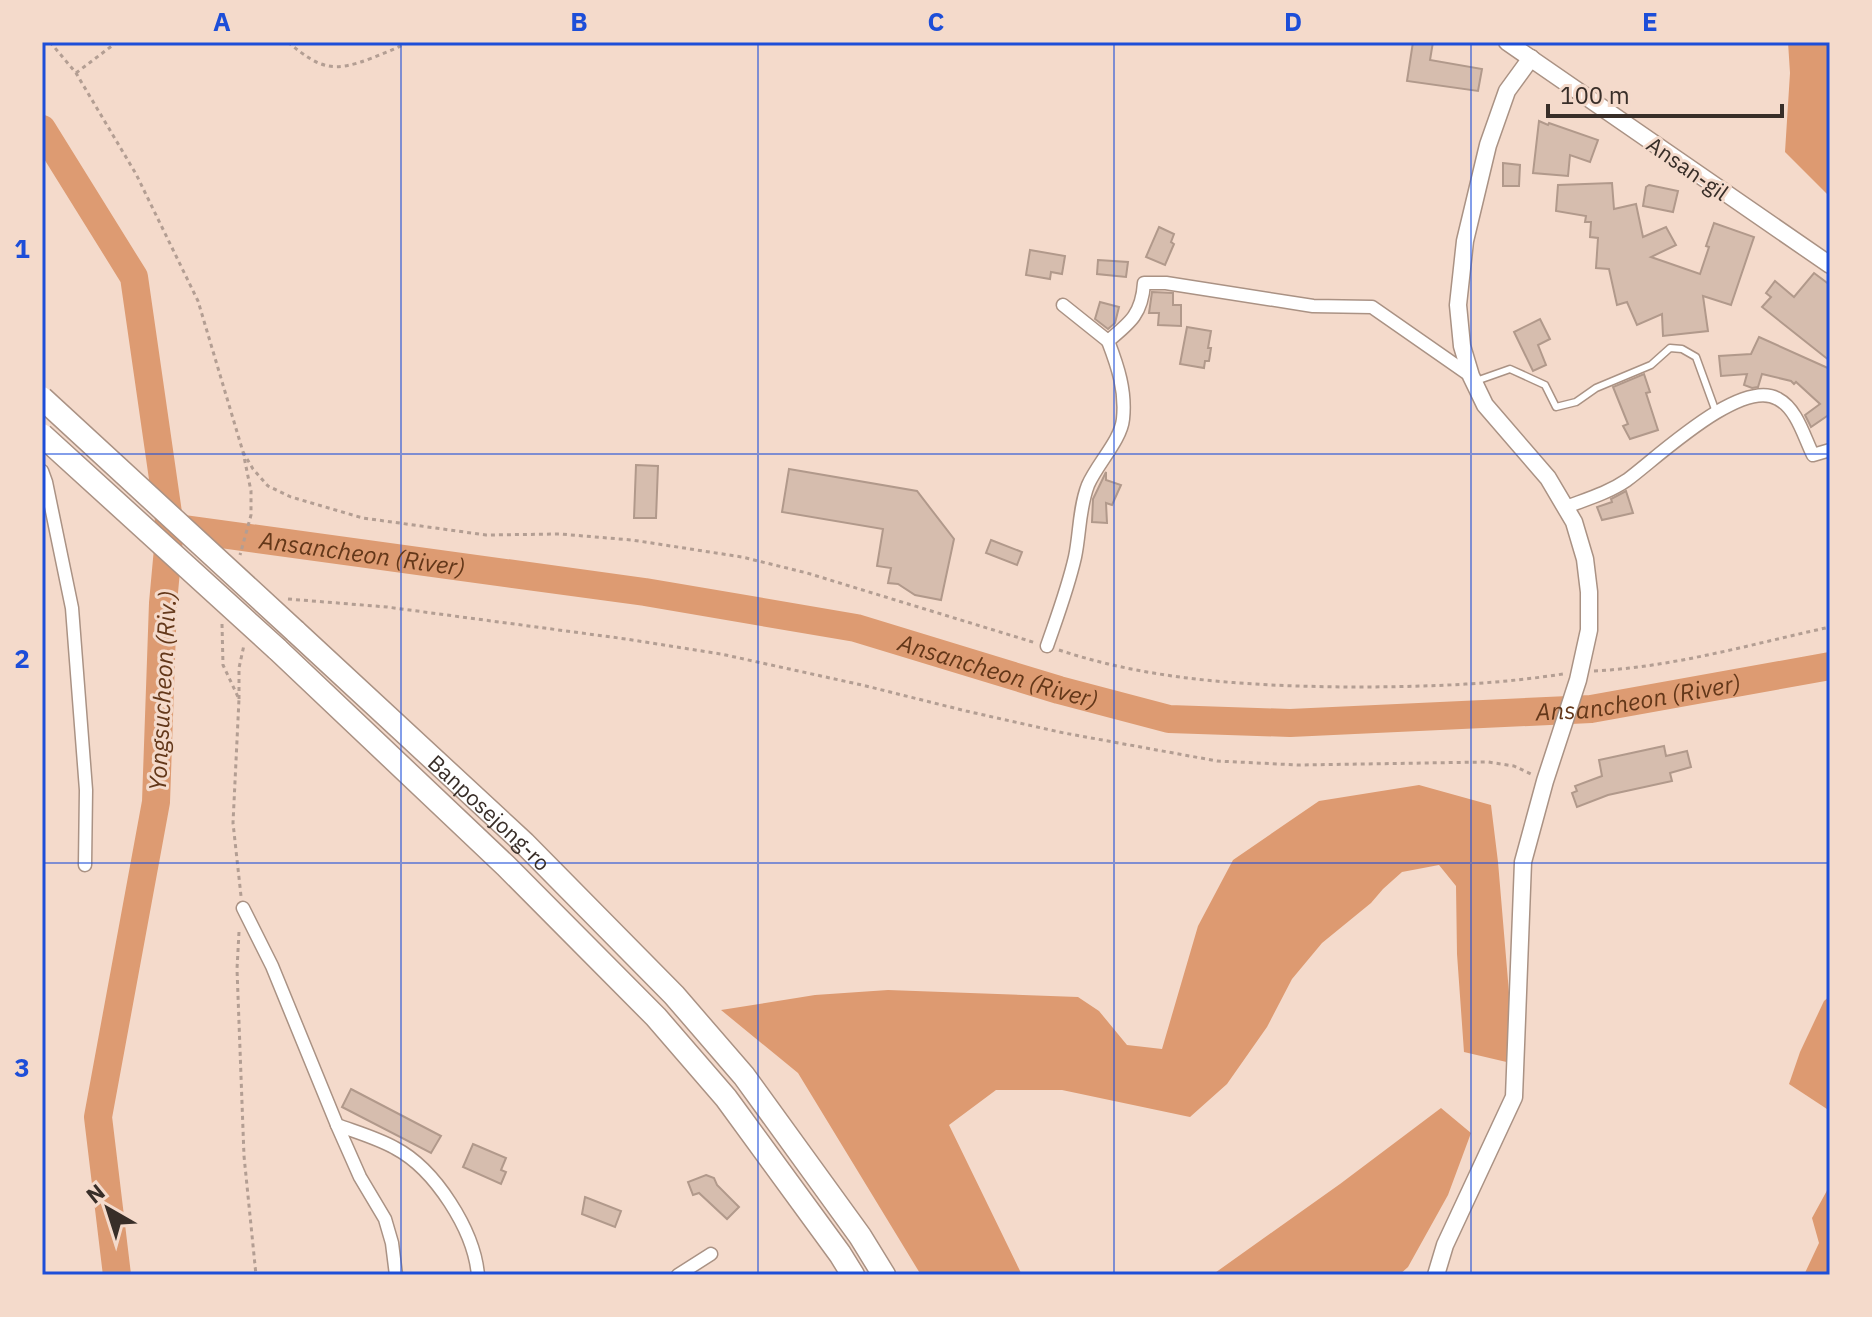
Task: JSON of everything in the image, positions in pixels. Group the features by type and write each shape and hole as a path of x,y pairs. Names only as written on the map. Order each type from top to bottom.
{"highway":[{"name":"Banposejong-ro","path":"42,398 524,843 674,995 744,1076 860,1236 884,1275"},
{"name":"Banposejong-ro","path":"42,435 277,649 506,866 656,1017 726,1098 853,1275"}],"street":[{"name":"Ansan-gil","path":"1507,42 1830,265"},
{"path":"1436,1275 1445,1245 1514,1097 1523,862 1579,676 1589,630 1585,559 1574,522 1548,478 1485,405 1462,346 1458,305 1465,241 1488,145 1507,91 1531,58"},
{"path":"1108,341 1138,312 1143,300 1144,283 1166,283 1313,306 1372,307 1472,378"},
{"path":"1047,646 1064,597 1088,487 1096,467 1123,423 1124,396 1119,370 1108,341 1063,305"},
{"path":"1566,507 1626,480 1716,412 1761,394 1777,398 1791,410 1813,455 1830,450"},
{"path":"42,471 72,608 86,790 85,865"},
{"path":"241,908 272,966 360,1177 385,1219 396,1275"},
{"path":"337,1125 396,1149 432,1177 464,1225 478,1275"},
{"path":"678,1275 711,1254"}],"lane":[{"path":"1472,378 1510,369 1545,385 1556,407 1576,402 1596,388 1651,365 1670,348 1682,349 1696,357 1716,412"}],"path":[{"path":"50,42 76,73 136,174 198,301 243,452 251,491 251,515 239,555"},
{"path":"76,73 117,42"},
{"path":"288,42 330,68 349,66 408,42"},
{"path":"243,452 268,486 291,497 363,518 486,535 560,534 632,540 742,557 816,575 1089,660 1233,684 1407,687 1579,676 1660,664 1830,627"},
{"path":"280,599 387,607 721,654 1036,727 1217,761 1298,765 1488,762 1514,766 1546,778"},
{"path":"222,621 223,665 239,699"},
{"path":"241,908 233,823 239,668 245,638"},
{"path":"239,923 237,969 244,1156 256,1275"}],"shaded area":[{"path":"1788,42 1830,42 1830,197 1785,152 1790,73"},
{"path":"1419,785 1491,805 1515,1064 1464,1052 1456,886 1439,865 1402,872 1371,903 1322,943 1292,979 1267,1027 1227,1084 1190,1117 1062,1090 996,1090 949,1125 1022,1275 921,1275 798,1073 721,1010 815,995 888,990 1078,997 1099,1011 1127,1045 1162,1049 1198,926 1233,860 1319,801"},
{"path":"1830,996 1830,1111 1789,1084 1800,1052 1824,1001"},
{"path":"1441,1108 1471,1133 1448,1195 1408,1267 1399,1275 1212,1275 1340,1184"},
{"path":"1830,1185 1830,1275 1804,1275 1819,1243 1812,1218"}],"building":[{"path":"1413,42 1433,42 1430,60 1482,69 1478,91 1407,81"},
{"path":"1539,121 1598,140 1590,162 1570,155 1568,176 1533,173"},
{"path":"1503,163 1520,165 1519,186 1503,186"},
{"path":"1612,183 1614,209 1636,204 1643,237 1666,227 1676,245 1651,257 1700,274 1714,223 1754,237 1731,305 1703,296 1708,331 1663,336 1662,314 1637,325 1627,302 1617,305 1609,269 1596,268 1598,238 1590,237 1591,222 1585,222 1586,216 1556,211 1558,185"},
{"path":"1649,185 1678,191 1673,212 1643,206"},
{"path":"1159,227 1174,234 1171,242 1174,244 1165,265 1146,257"},
{"path":"1030,250 1065,256 1062,274 1051,272 1050,279 1026,275"},
{"path":"1098,260 1128,262 1126,277 1097,274"},
{"path":"1814,273 1830,285 1830,361 1762,307 1771,297 1766,293 1775,281 1794,297"},
{"path":"1152,292 1173,293 1173,305 1181,305 1181,326 1158,325 1159,313 1149,313"},
{"path":"1100,302 1119,307 1115,323 1108,329 1095,319"},
{"path":"1540,319 1550,339 1538,345 1546,365 1533,371 1514,332"},
{"path":"1187,327 1211,331 1209,361 1205,361 1204,368 1180,364"},
{"path":"1759,337 1830,369 1830,414 1811,427 1805,415 1820,404 1796,382 1794,384 1762,374 1758,387 1752,388 1744,385 1747,374 1721,376 1719,356 1751,354"},
{"path":"1644,374 1650,392 1646,393 1658,430 1630,439 1623,426 1628,424 1613,387"},
{"path":"636,465 658,466 656,518 634,518"},
{"path":"789,469 917,491 954,539 941,600 915,595 898,584 888,583 891,568 877,566 883,529 782,512"},
{"path":"1106,472 1106,480 1121,485 1112,505 1106,503 1107,523 1092,522 1093,499"},
{"path":"1626,491 1633,513 1602,520 1597,507 1612,502 1611,499"},
{"path":"991,540 1022,552 1017,565 986,553"},
{"path":"1664,746 1666,756 1687,751 1691,767 1670,773 1672,781 1608,795 1577,807 1572,793 1577,791 1575,786 1602,776 1599,760"},
{"path":"351,1089 441,1136 431,1153 342,1107"},
{"path":"473,1144 506,1158 501,1170 506,1172 501,1184 463,1167"},
{"path":"706,1175 714,1178 739,1207 727,1219 699,1193 693,1195 688,1182"},
{"path":"585,1197 621,1211 615,1227 582,1214"}],"waterway":[{"name":"Yongsucheon (Riv.)","path":"42,129 134,277 170,527 163,603 156,802 98,1117 117,1275"},
{"name":"Ansancheon (River)","path":"170,527 645,592 856,628 1059,690 1169,719 1290,723 1591,709 1830,666"}]}
